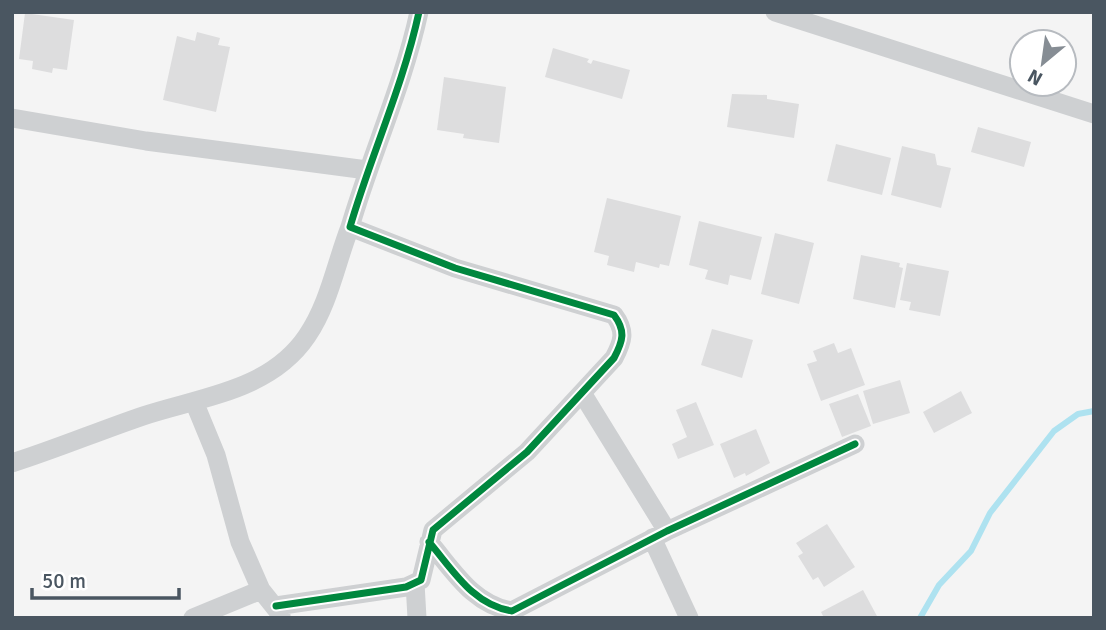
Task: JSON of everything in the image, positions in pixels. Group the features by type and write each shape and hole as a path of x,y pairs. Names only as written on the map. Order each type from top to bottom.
{"street":[{"path":"12,463 145,415 195,404 256,380 277,367 306,337 324,303 366,170 401,80 418,12"},
{"path":"775,12 1094,114"},
{"path":"12,118 146,141 366,170"},
{"path":"195,404 216,455 240,542 261,590 279,612 415,583 424,573 433,530 527,452 614,358 623,340 622,326 614,315 455,268 350,227"},
{"path":"582,393 659,535 689,618"},
{"path":"429,542 479,600 513,614 659,535 855,444"},
{"path":"415,583 417,618"},
{"path":"194,618 261,590"}],"building":[{"path":"25,13 74,20 67,70 53,68 52,73 32,69 33,61 19,59"},
{"path":"197,32 220,38 218,45 230,47 216,112 163,100 177,36 195,41"},
{"path":"553,48 589,59 587,62 591,64 593,60 630,70 622,99 545,77"},
{"path":"444,77 506,87 499,143 463,138 464,134 437,130"},
{"path":"732,94 767,95 767,99 799,104 794,138 727,127"},
{"path":"978,127 1031,142 1024,167 971,152"},
{"path":"836,144 891,158 882,195 827,181"},
{"path":"902,146 935,154 937,165 951,168 941,208 891,195"},
{"path":"607,198 681,216 669,266 660,264 659,268 636,262 634,272 607,265 609,256 594,252"},
{"path":"699,221 762,237 751,280 730,275 728,285 705,279 708,270 689,265"},
{"path":"775,233 814,243 799,304 761,294"},
{"path":"861,255 900,263 899,267 903,268 895,308 853,299"},
{"path":"907,263 949,271 940,316 909,310 911,302 900,300"},
{"path":"712,329 753,340 742,378 701,365"},
{"path":"834,343 838,353 851,348 865,385 821,401 807,364 817,361 813,351"},
{"path":"900,380 910,413 873,424 863,391"},
{"path":"961,391 972,413 934,433 923,412"},
{"path":"858,394 871,426 842,437 829,404"},
{"path":"696,402 714,445 678,459 672,444 687,437 676,410"},
{"path":"756,429 770,463 746,476 745,473 734,478 720,444"},
{"path":"827,524 855,567 824,587 818,577 813,580 798,556 803,553 796,543"},
{"path":"863,590 878,618 824,618 821,612"}],"waterway":[{"path":"920,618 939,585 971,551 990,513 1054,431 1078,414 1094,411"}],"cycle path":[{"path":"276,606 406,587 421,580 433,530 527,452 614,358 621,341 622,331 614,315 455,268 350,227 396,94 419,12"},
{"path":"429,542 475,594 486,602 512,611 667,531 855,444"}]}
